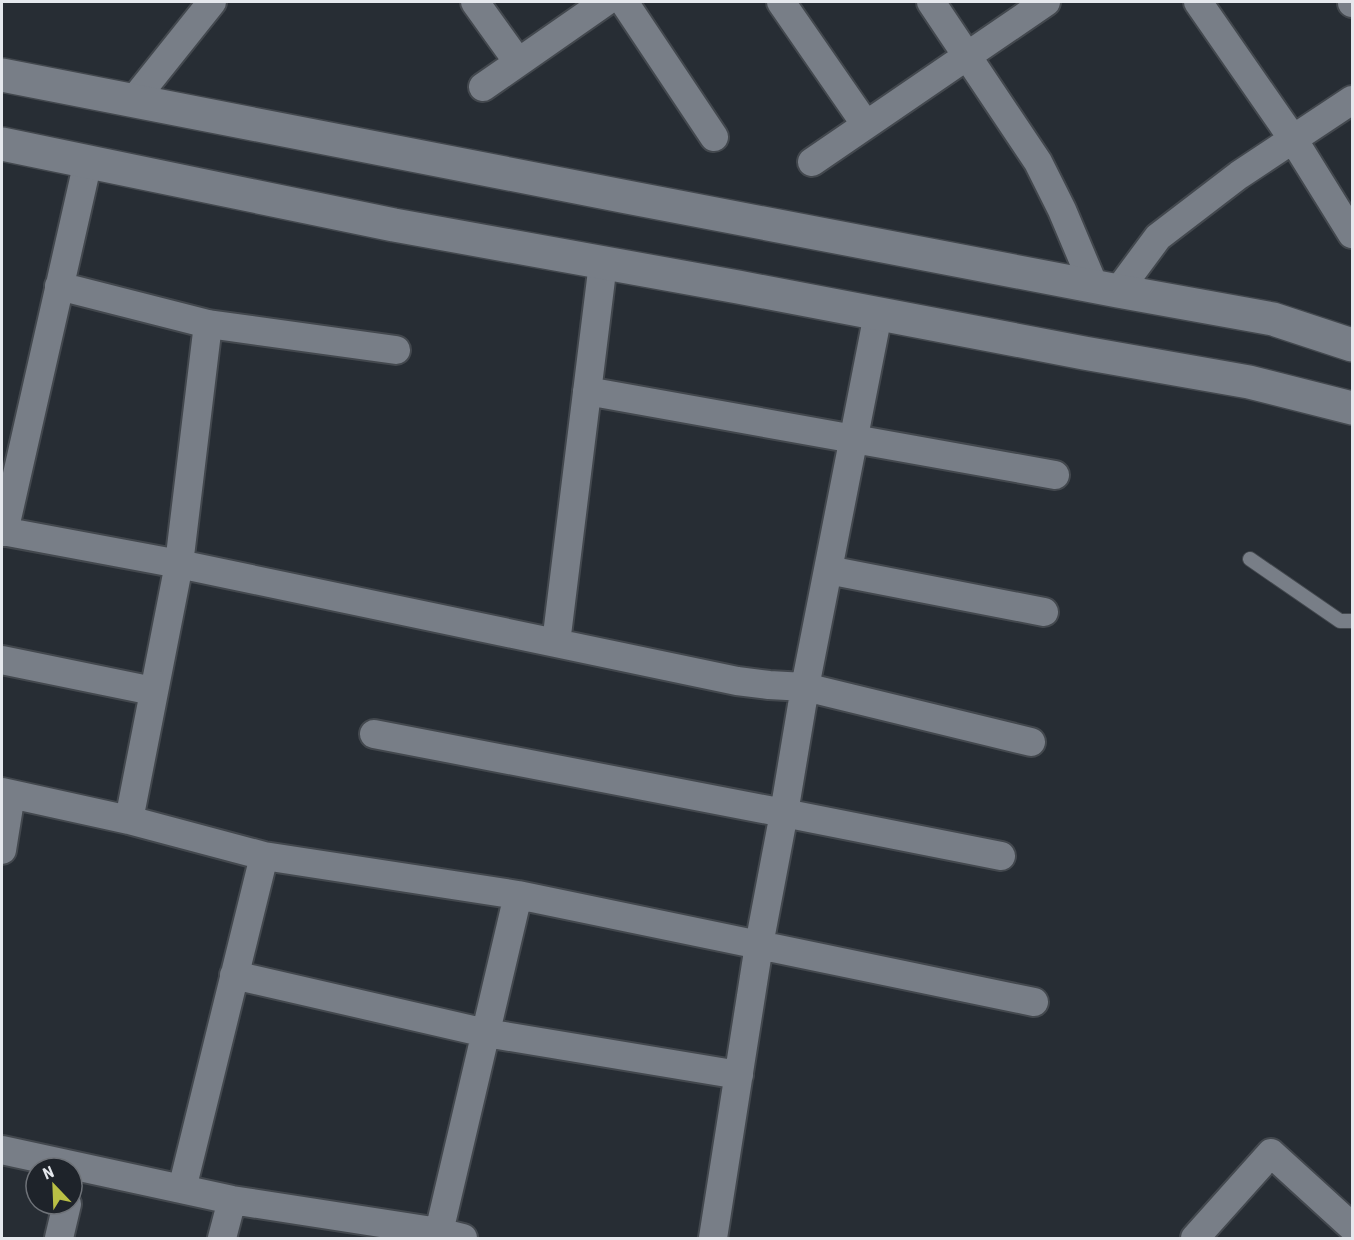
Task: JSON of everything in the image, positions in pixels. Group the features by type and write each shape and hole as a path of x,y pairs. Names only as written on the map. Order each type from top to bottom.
{"main road":[{"path":"2,75 1106,289 1273,319 1353,345"},
{"path":"2,144 394,225 1248,382 1353,408"}],"street":[{"path":"133,100 212,2"},
{"path":"475,2 518,62"},
{"path":"483,87 605,2"},
{"path":"624,2 714,137"},
{"path":"781,2 866,125"},
{"path":"931,2 1038,162 1106,289 1158,237 1239,175 1353,100"},
{"path":"812,162 1046,2"},
{"path":"1198,2 1293,139 1353,234"},
{"path":"88,161 3,532 179,564 737,681 805,687 1031,742"},
{"path":"555,643 603,263"},
{"path":"59,286 208,324 396,350"},
{"path":"713,1239 759,945 805,687 878,314"},
{"path":"129,820 179,564 208,324"},
{"path":"587,391 1055,475"},
{"path":"828,570 1044,612"},
{"path":"2,660 153,692"},
{"path":"374,734 1001,856"},
{"path":"2,850 7,793 129,820 264,856 518,895 1034,1002"},
{"path":"182,1189 264,856"},
{"path":"84,1176 182,1189 358,1229 451,1235 486,1033 518,895"},
{"path":"234,975 486,1033 739,1075"},
{"path":"2,1150 24,1158"},
{"path":"1195,1239 1271,1153 1353,1227"},
{"path":"222,1239 232,1200"},
{"path":"59,1239 64,1216"}],"lane":[{"path":"1250,559 1340,621 1353,621"}]}
